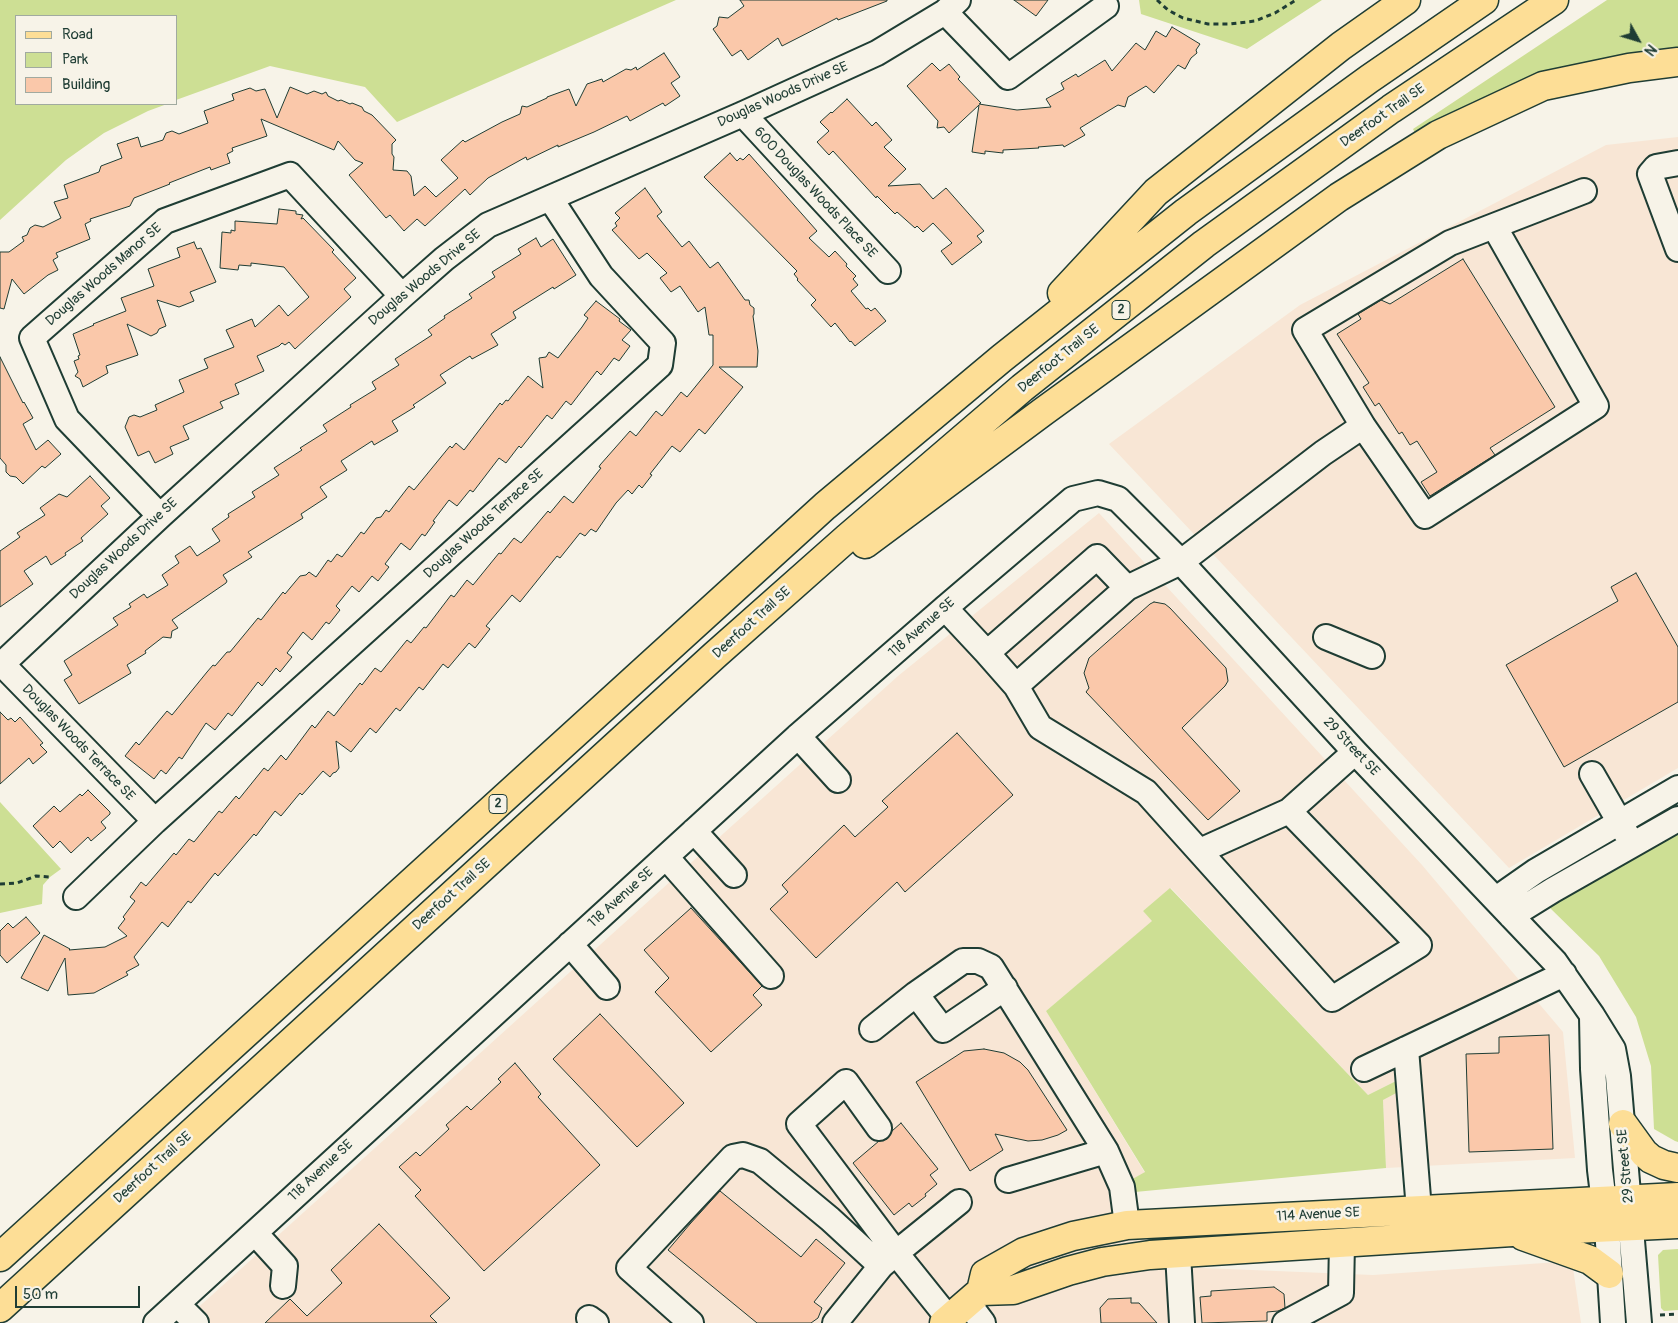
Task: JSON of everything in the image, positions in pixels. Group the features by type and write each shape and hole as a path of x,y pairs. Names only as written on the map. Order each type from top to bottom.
{"main road":[{"path":"1002,358 1156,192 1341,46 1406,0"},
{"name":"2","path":"0,1257 825,506 1002,358 1186,212 1369,78 1484,0"},
{"name":"Deerfoot Trail SE","path":"0,1308 715,655 847,538 1022,388 1204,244 1391,109 1554,0"},
{"path":"715,655 1340,196 1438,135 1543,86 1629,68 1678,62"},
{"path":"1623,1124 1641,1149 1651,1159 1664,1165 1678,1168"},
{"name":"114 Avenue SE","path":"965,1312 1013,1290 1068,1271 1102,1262 1150,1255 1512,1232 1614,1218 1629,1200 1678,1197"},
{"name":"114 Avenue SE","path":"965,1312 985,1274 1024,1252 1074,1236 1127,1225 1419,1210 1614,1218 1678,1224"},
{"path":"1512,1232 1590,1260 1609,1274"}],"street":[{"path":"951,6 1008,77 1106,6"},
{"name":"Douglas Woods Drive SE","path":"1,664 160,516 402,296 488,224 743,114 877,53 951,6"},
{"name":"600 Douglas Woods Place SE","path":"743,114 888,271"},
{"path":"1678,163 1656,167 1650,174 1678,249"},
{"name":"Douglas Woods Manor SE","path":"160,516 68,419 32,338 165,221 290,175 402,296"},
{"path":"1494,226 1596,406 1425,516 1363,426 1305,330 1450,243 1584,191"},
{"name":"Douglas Woods Terrace SE","path":"76,897 155,821 660,365 663,343 601,276 550,198"},
{"path":"1016,686 1127,588 1181,562 1323,453 1363,426"},
{"name":"29 Street SE","path":"1098,493 1118,499 1181,562 1355,752 1556,962 1613,1049 1618,1076 1629,1200"},
{"name":"118 Avenue SE","path":"156,1323 798,736 1073,499 1098,493"},
{"path":"987,653 1097,557 1127,588"},
{"path":"945,608 1016,686 1040,727 1146,792 1332,999 1419,945 1289,811"},
{"path":"1326,637 1372,656"},
{"name":"Douglas Woods Terrace SE","path":"1,664 155,821"},
{"path":"798,736 838,780"},
{"path":"1200,851 1289,811 1355,752"},
{"path":"1592,774 1620,820 1632,845"},
{"path":"1496,898 1536,871 1620,820 1678,788"},
{"path":"1512,916 1553,890 1678,819"},
{"path":"694,831 734,875"},
{"path":"666,857 771,976"},
{"path":"570,944 607,987"},
{"path":"872,1029 916,994 963,961 978,961 991,967 1106,1151 1122,1187 1127,1225"},
{"path":"1364,1068 1564,974"},
{"path":"916,994 943,1030 1005,988"},
{"name":"29 Street SE","path":"1592,1015 1593,1069 1614,1218 1650,1319"},
{"path":"1406,1048 1419,1210"},
{"path":"879,1128 846,1082 799,1124 888,1259"},
{"path":"1008,1180 1106,1151"},
{"path":"691,1323 629,1268 733,1157 743,1155 760,1161 830,1219 965,1312"},
{"path":"835,1323 888,1259 959,1202"},
{"name":"29 Street SE","path":"1613,1323 1609,1274 1614,1218"},
{"path":"255,1233 291,1273"},
{"path":"1285,1323 1341,1293 1342,1243"},
{"path":"1178,1254 1182,1323"},
{"path":"177,1304 196,1323"}],"path":[{"path":"1157,0 1168,10 1183,18 1208,24 1230,24 1255,21 1275,13 1296,0"},
{"path":"0,884 17,883 36,876 50,877"},
{"path":"1650,1319 1678,1314"}],"shaded area":[{"path":"1678,137 1678,768 1509,868 1109,444 1300,305 1606,145"},
{"path":"1099,513 1422,865 1563,1032 1575,1158 1386,1168 1383,1100 1396,1081 1368,1095 1171,888 1143,911 1153,921 1046,1011 1145,1173 1129,1181 1135,1192 1155,1266 1373,1275 1572,1261 1581,1323 181,1323 898,676"}],"green space":[{"path":"0,0 676,0 397,122 365,87 270,66 178,99 178,15 15,15 15,105 164,105 104,133 66,160 0,220"},
{"path":"1139,0 1322,0 1247,49 1141,14"},
{"path":"1607,0 1678,0 1678,50 1416,135 1413,129"},
{"path":"0,802 61,869 43,885 42,904 0,913"},
{"path":"1678,833 1678,1142 1654,1129 1651,1066 1636,1017 1599,956 1549,907"},
{"path":"1170,888 1368,1095 1396,1081 1400,1091 1383,1100 1386,1168 1135,1192 1129,1181 1145,1172 1046,1011 1152,921 1143,911"},
{"path":"1678,1249 1678,1310 1664,1311 1661,1308 1658,1255 1663,1250"}],"building":[{"path":"740,0 887,1 838,20 837,18 782,46 778,38 748,60 741,50 732,56 713,29 717,26 719,17 728,18 744,6"},
{"path":"1014,0 1048,0 1036,16"},
{"path":"1172,27 1200,44 1196,50 1197,53 1191,58 1185,69 1178,65 1154,93 1146,86 1128,97 1125,107 1118,105 1080,128 1085,135 1064,147 1063,145 1003,150 1003,153 985,151 985,154 972,152 979,105 949,133 944,127 937,128 938,121 907,86 932,63 940,71 949,64 960,77 958,79 981,103 979,104 1017,110 1051,107 1046,99 1064,89 1061,83 1076,74 1078,77 1105,60 1112,71 1136,43 1145,50 1156,31 1166,37"},
{"path":"664,53 680,77 671,83 680,96 665,106 663,103 630,121 627,116 527,160 526,157 488,178 470,195 465,189 425,226 417,219 404,231 390,215 386,218 349,175 363,163 355,160 338,141 334,150 261,119 267,136 232,148 233,151 227,154 230,163 211,170 210,167 169,183 134,198 130,206 90,219 91,221 85,224 90,239 56,253 58,257 53,260 58,270 48,275 24,294 12,279 4,309 0,308 0,252 9,252 24,241 22,237 27,235 30,228 35,225 43,227 61,218 54,202 68,198 64,185 99,172 101,166 122,158 117,144 138,137 141,147 163,140 166,133 172,131 179,134 208,123 204,111 234,100 232,94 250,88 256,91 265,89 277,118 290,87 307,94 314,91 322,94 326,92 328,96 338,101 341,100 362,107 396,140 392,144 393,170 407,171 411,176 414,196 425,186 436,197 458,178 441,160 463,140 465,142 520,114 522,106 527,107 569,89 576,106 587,84 602,79 603,82 626,69 631,70 636,67 637,70"},
{"path":"847,99 872,126 876,122 892,140 884,147 906,169 888,186 920,184 933,199 946,188 984,231 977,236 982,242 952,265 941,251 952,243 933,223 923,232 917,226 915,228 897,212 895,214 877,196 876,198 833,151 829,155 817,142 829,131 820,122"},
{"path":"730,153 737,161 740,158 743,160 749,154 817,231 809,238 829,257 835,251 856,276 853,279 858,285 851,291 866,309 868,308 871,311 875,308 886,321 855,346 835,323 831,327 811,305 816,300 797,280 794,274 797,271 704,177"},
{"path":"645,188 662,212 657,216 682,247 689,241 710,268 718,262 745,300 749,300 750,305 754,308 753,316 758,351 757,367 719,367 743,387 705,434 699,429 680,452 672,446 650,474 652,475 642,488 639,485 632,494 628,490 616,503 596,532 591,529 585,536 580,533 560,558 557,556 520,602 512,595 486,626 490,629 475,648 469,643 448,668 443,664 423,690 419,687 400,711 396,708 376,733 370,728 351,752 336,741 339,768 336,772 330,777 323,771 302,795 300,793 281,816 275,811 256,836 254,834 218,876 215,873 191,903 188,901 168,927 162,922 134,957 139,965 126,972 128,975 94,993 68,995 65,958 48,991 21,978 44,935 69,950 105,947 127,936 118,928 125,919 123,917 135,901 130,897 141,882 146,886 174,853 176,855 189,839 194,842 219,811 222,813 236,796 239,799 264,768 268,771 281,755 286,760 312,725 315,728 328,711 334,716 360,683 362,685 375,668 381,672 407,640 411,643 424,627 426,628 451,595 454,597 467,580 473,585 514,538 521,543 548,511 550,513 564,496 573,503 601,468 599,467 600,465 630,431 636,436 656,411 662,416 681,392 687,397 713,365 713,335 709,335 705,307 698,312 680,286 671,292 660,278 667,273 647,253 639,259 612,230 617,226 615,223 620,218 615,213"},
{"path":"279,209 296,211 296,214 303,215 301,219 303,218 334,250 332,252 356,278 344,289 351,297 295,349 289,342 285,345 282,343 257,356 264,371 235,384 239,394 220,402 223,408 183,426 189,439 170,447 173,454 155,463 149,451 138,456 125,427 129,417 134,415 140,417 157,410 155,405 184,392 179,380 208,368 204,359 234,347 226,330 252,319 255,327 279,305 288,316 309,297 284,267 251,263 251,266 239,265 238,270 220,268 222,232 231,233 231,230 235,231 235,221 277,224"},
{"path":"536,238 541,247 553,239 576,275 513,312 516,318 491,334 498,345 472,359 470,356 440,375 446,383 413,405 415,407 392,421 398,431 374,445 372,441 341,461 347,470 320,487 327,497 301,514 303,518 248,552 252,557 223,575 227,581 226,583 172,620 178,628 172,631 171,638 163,637 145,651 146,653 127,665 131,673 79,704 64,680 72,675 64,661 118,625 113,618 131,607 129,604 144,594 147,598 168,585 162,575 179,563 175,556 190,546 197,556 220,541 212,529 229,517 228,514 255,497 252,492 279,475 274,468 302,450 300,448 327,431 323,425 376,389 372,382 399,365 395,359 432,335 428,330 445,318 444,316 472,298 469,294 495,277 492,272 521,254 518,249"},
{"path":"194,242 197,249 201,248 216,282 190,292 194,301 179,307 157,300 166,326 151,336 127,324 138,355 106,366 108,373 83,387 80,379 75,376 78,372 74,361 79,359 78,356 80,355 73,334 126,311 121,298 154,286 148,269 180,257 177,248"},
{"path":"1463,259 1555,407 1490,448 1495,455 1430,496 1421,482 1437,472 1417,441 1410,445 1402,432 1399,434 1379,403 1375,406 1363,387 1369,383 1337,334 1361,319 1358,314 1381,300 1390,304"},
{"path":"596,301 631,330 622,340 630,346 619,361 614,358 601,375 597,371 571,405 566,401 552,419 547,415 521,448 519,446 506,463 499,458 473,492 470,490 457,506 449,500 433,521 435,522 425,536 422,534 410,550 401,543 385,564 389,567 378,581 372,576 359,592 352,586 336,606 340,610 329,624 326,622 312,640 303,632 287,653 292,657 280,672 276,668 262,686 258,682 232,716 228,713 215,730 206,723 182,759 179,757 166,774 161,770 154,779 125,756 136,742 139,745 167,711 172,715 213,665 215,666 227,652 230,652 258,618 261,620 283,592 285,594 300,576 306,575 309,572 316,577 328,560 331,562 337,554 342,557 361,532 364,534 376,518 381,517 386,510 389,512 409,486 414,490 450,446 452,448 456,443 464,450 500,403 502,405 506,400 508,401 528,376 543,388 539,358 546,357 549,352 558,358 588,318 584,315"},
{"path":"0,357 23,403 33,418 23,424 36,450 48,440 61,454 45,468 42,466 23,484 16,477 10,476 6,472 6,465 0,458"},
{"path":"90,476 110,498 101,506 108,514 81,538 83,541 65,553 66,555 51,565 46,556 24,571 33,584 0,607 0,551 20,537 17,533 45,515 40,508 59,494 67,497"},
{"path":"1636,573 1678,647 1678,702 1564,767 1506,665 1618,601 1611,587"},
{"path":"1154,602 1165,604 1170,608 1226,668 1228,681 1225,686 1182,728 1240,791 1208,820 1086,692 1089,688 1084,673 1089,658"},
{"path":"0,712 8,720 11,718 15,722 20,717 43,743 40,745 47,752 33,764 29,758 0,784"},
{"path":"957,733 1013,795 905,892 897,882 816,958 770,909 788,892 782,885 844,825 855,837 888,807 882,801"},
{"path":"88,790 110,812 101,822 106,828 91,841 88,837 71,853 60,841 53,848 33,826 54,806 60,812 80,794 82,796"},
{"path":"691,908 762,986 753,995 762,1005 711,1052 655,992 669,978 644,950"},
{"path":"26,917 40,933 7,963 0,955 0,931 8,923 13,928"},
{"path":"600,1014 684,1103 637,1147 553,1059"},
{"path":"1549,1035 1553,1149 1469,1152 1466,1054 1499,1053 1499,1037"},
{"path":"984,1049 1004,1053 1020,1062 1028,1070 1067,1130 1042,1140 1028,1141 995,1134 1003,1150 970,1171 916,1082 964,1051"},
{"path":"515,1063 541,1094 538,1097 600,1165 484,1271 415,1196 421,1190 399,1167 416,1152 420,1156 449,1129 446,1125 467,1106 471,1110 501,1082 498,1079"},
{"path":"901,1123 938,1169 930,1175 937,1184 912,1207 909,1203 894,1215 853,1163 879,1141 887,1139 892,1131"},
{"path":"720,1191 801,1257 816,1239 845,1263 814,1302 822,1308 818,1318 811,1323 757,1323 668,1250"},
{"path":"379,1224 450,1298 430,1316 437,1323 265,1323 290,1299 307,1316 342,1283 331,1270"},
{"path":"1274,1287 1284,1294 1285,1308 1267,1312 1267,1321 1202,1323 1200,1297 1211,1296 1211,1291"},
{"path":"1131,1298 1131,1303 1139,1303 1157,1323 1101,1323 1100,1308 1108,1299"}]}
